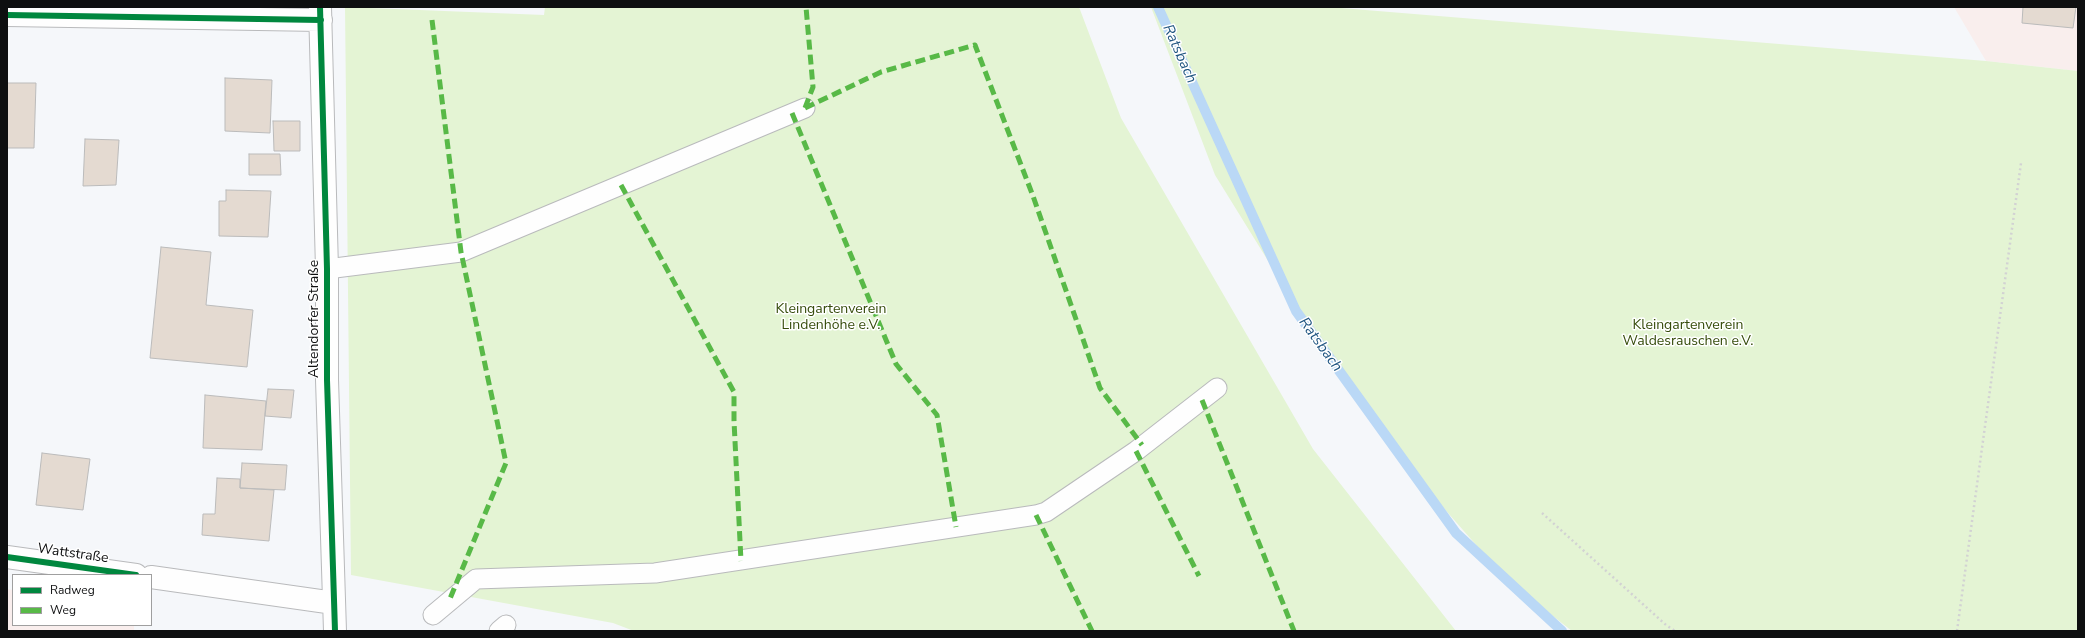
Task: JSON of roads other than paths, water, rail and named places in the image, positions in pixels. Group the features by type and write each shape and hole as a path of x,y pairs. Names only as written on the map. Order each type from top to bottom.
{"street":[{"path":"7,15 321,14"},
{"name":"Altendorfer Straße","path":"321,14 327,269 327,380 335,631"},
{"name":"Wattstraße","path":"7,557 129,574"},
{"path":"152,577 334,603"}],"lane":[{"path":"327,269 461,252 805,108"},
{"path":"433,615 476,579 655,573 1036,516 1046,512 1136,450 1217,388"}],"waterway":[{"name":"Ratsbach","path":"1158,7 1296,311 1456,533 1562,631"}],"park label":[{"name":"Kleingartenverein Lindenhöhe e.V.","path":"831,318"},
{"name":"Kleingartenverein Waldesrauschen e.V.","path":"1688,334"}]}
